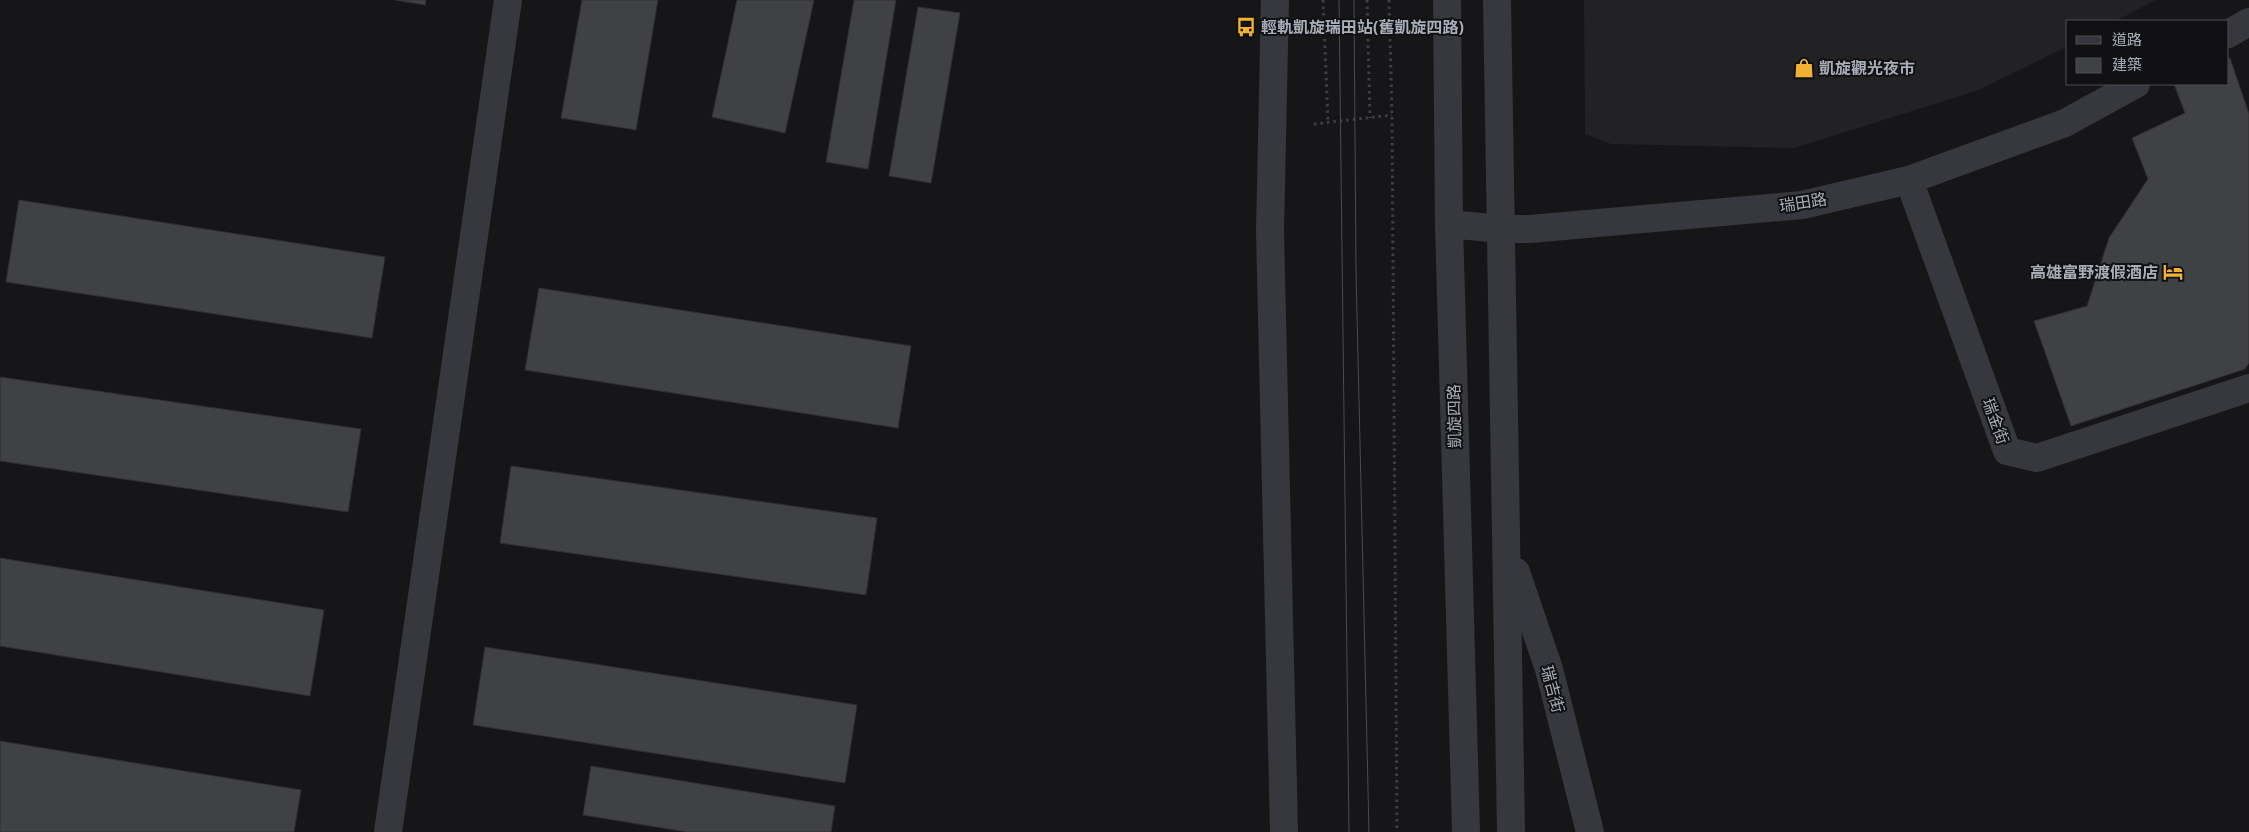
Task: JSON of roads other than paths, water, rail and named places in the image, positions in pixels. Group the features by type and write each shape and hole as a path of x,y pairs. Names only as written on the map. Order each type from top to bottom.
{"street":[{"path":"388,832 508,0"},
{"path":"1275,0 1270,231 1284,832"},
{"name":"凱旋四路","path":"1447,0 1449,224 1466,832"},
{"path":"1497,0 1512,832"},
{"path":"2229,33 2249,22"},
{"name":"瑞田路","path":"1449,224 1501,229 1530,229 1802,205 1908,180 2065,123 2134,85"},
{"name":"瑞金街","path":"1908,180 2007,451 2037,458 2249,388"},
{"name":"瑞吉街","path":"1508,548 1549,669 1590,832"}],"tram line":[{"path":"1339,0 1349,832"},
{"path":"1354,0 1356,270 1369,832"}],"place":[{"name":"輕軌凱旋瑞田站(舊凱旋四路)","path":"1246,27"},
{"name":"凱旋觀光夜市","path":"1804,68"},
{"name":"高雄富野渡假酒店","path":"2173,272"}]}
